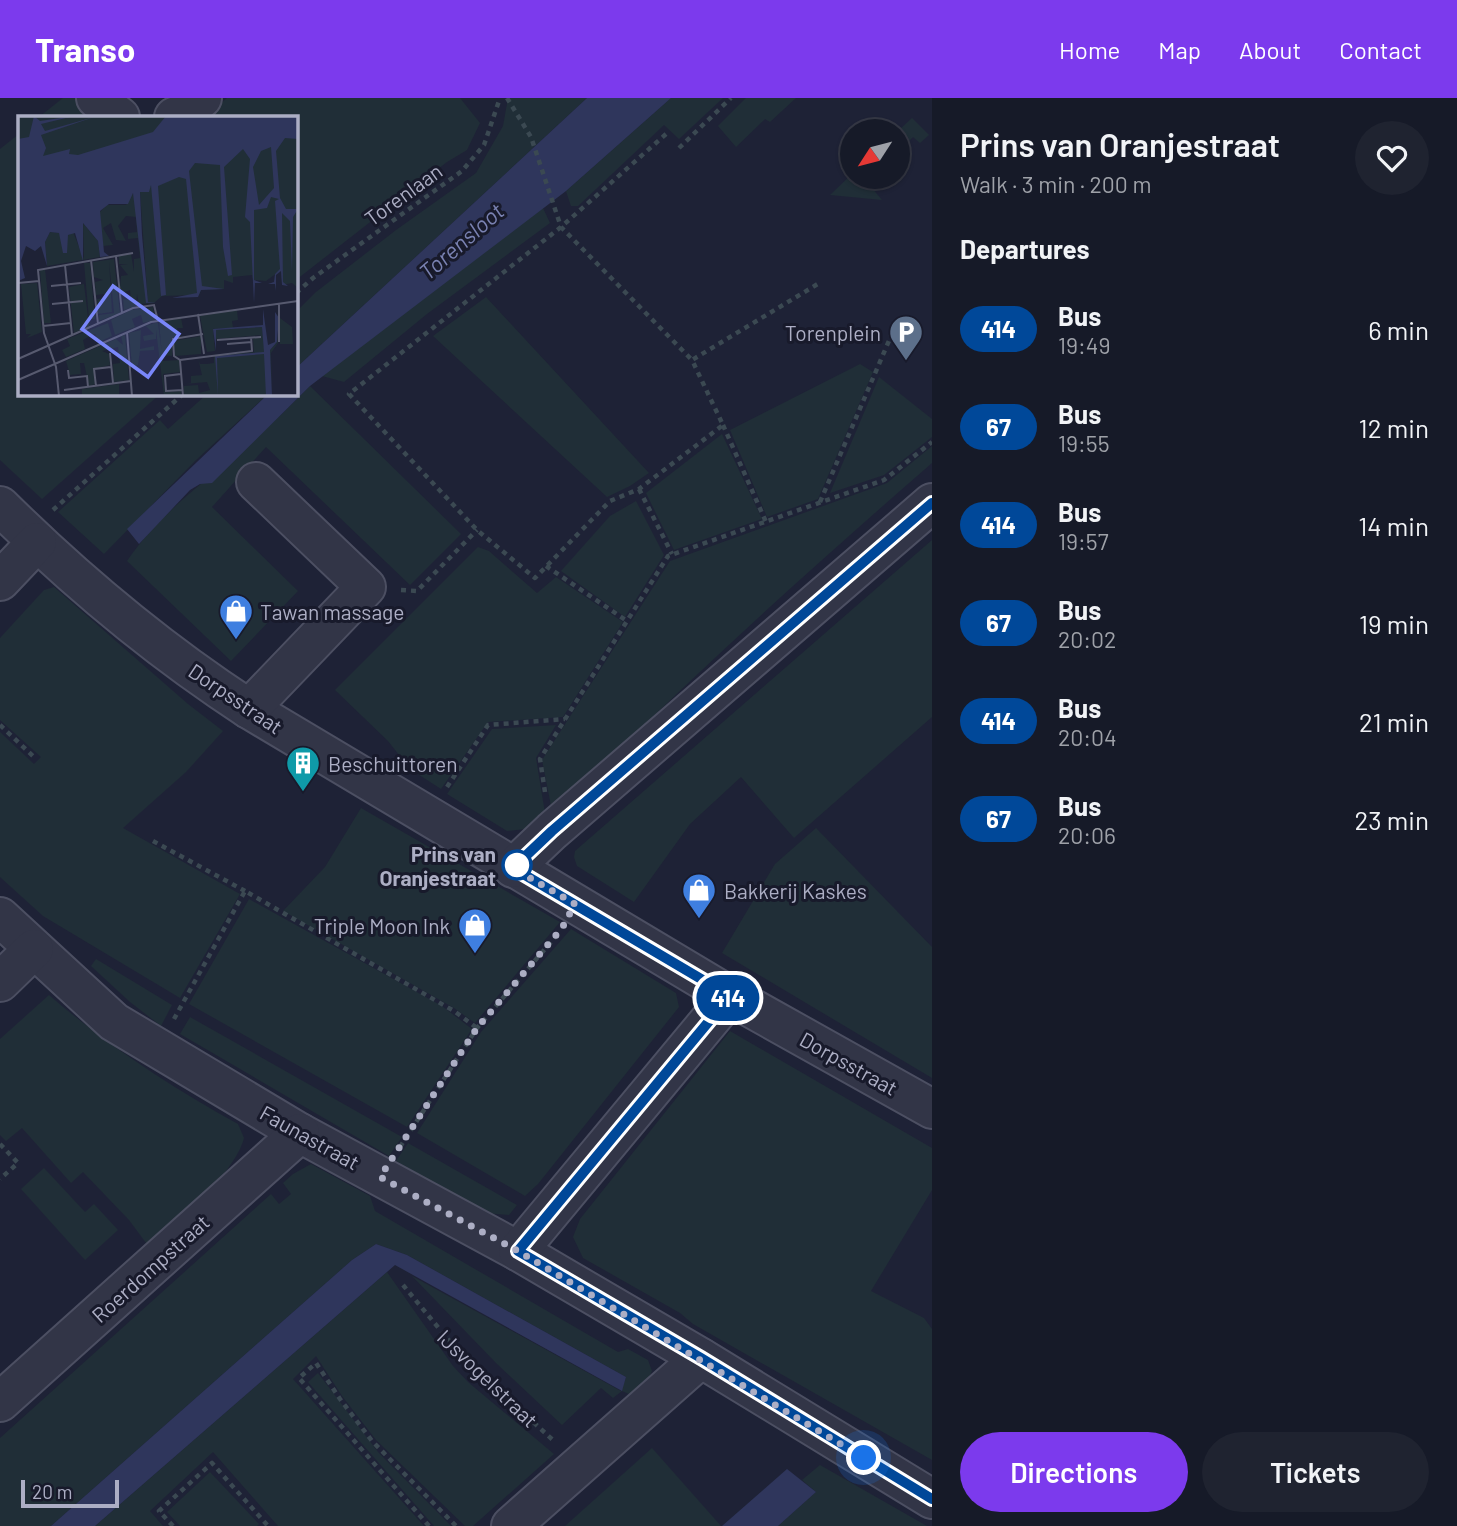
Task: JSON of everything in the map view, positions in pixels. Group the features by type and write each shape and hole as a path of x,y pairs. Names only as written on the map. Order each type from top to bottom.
{"street":[{"path":"96,98 119,116"},
{"path":"176,116 202,98"},
{"path":"249,709 366,587 256,482"},
{"path":"513,868 552,831 932,503"},
{"name":"Dorpsstraat","path":"0,506 32,537 125,616 219,690 730,996 932,1109"},
{"path":"0,581 32,537"},
{"name":"Faunastraat","path":"0,917 114,1022 300,1133 518,1251 701,1358 932,1499"},
{"path":"0,982 34,948"},
{"path":"518,1251 730,996"},
{"name":"Roerdompstraat","path":"0,1402 300,1133"},
{"path":"511,1526 701,1358"}],"path":[{"name":"Torenlaan","path":"298,291 462,171 484,145 499,98"},
{"path":"507,98 531,137 561,226 692,360 766,522"},
{"path":"680,148 731,98"},
{"path":"666,134 561,226 349,394 477,530 535,578 610,501 639,489 723,425"},
{"path":"692,360 821,282"},
{"path":"820,502 891,337"},
{"path":"32,537 181,396"},
{"path":"552,831 540,759 668,556 884,480 932,442"},
{"path":"639,489 672,554"},
{"path":"366,587 417,591 477,530"},
{"path":"546,566 627,621"},
{"path":"427,817 488,725 565,719"},
{"path":"0,725 35,758"},
{"path":"153,841 454,1011 477,1028"},
{"path":"158,1049 245,891"},
{"path":"380,1177 477,1028 562,928 575,904"},
{"path":"0,1144 18,1163 0,1179"},
{"name":"IJsvogelstraat","path":"403,1284 466,1361 581,1464"},
{"path":"429,1526 299,1378 316,1363 372,1441 456,1526"},
{"path":"173,1526 159,1511 212,1464 268,1526"}],"shaded area":[{"path":"63,98 78,98 92,116 40,116"},
{"path":"227,98 460,98 480,123 467,150 447,162 298,278 298,116 205,116"},
{"path":"508,98 587,98 298,366 298,310 316,292 396,230 476,173 503,126"},
{"path":"671,98 723,98 679,139 664,125 578,206 571,206 566,191"},
{"path":"746,98 796,98 770,122 765,119 736,147 718,126"},
{"path":"912,118 929,135 920,143 913,137 910,140"},
{"path":"18,135 18,396 158,396 42,499 0,460 0,149"},
{"path":"840,185 840,189 873,189 882,200 830,195"},
{"path":"543,208 550,223 427,314 344,382 322,376"},
{"path":"486,297 649,473 607,497 433,336"},
{"path":"860,364 873,372 818,499 767,517 730,430"},
{"path":"879,377 932,419 932,437 884,475 830,493"},
{"path":"310,386 461,534 410,585 266,447 212,507 298,591 231,661 127,561 171,510 255,439"},
{"path":"205,396 266,396 195,461 104,554 58,512 160,420 168,429"},
{"path":"722,434 762,519 674,550 646,493"},
{"path":"932,446 932,463 739,635 553,816 542,760 670,561 887,483"},
{"path":"636,501 664,555 625,617 561,571 610,516"},
{"path":"932,540 932,717 794,838 741,777 690,824 634,902 577,866 575,851"},
{"path":"478,547 489,551 537,593 556,577 623,622 563,717 488,722 441,789 410,769 388,741 335,690"},
{"path":"54,587 188,704 223,731 186,772 123,828 240,894 180,998 43,916 0,877 0,732 34,764 41,757 0,720 0,638 44,590"},
{"path":"556,725 536,758 546,819 525,829 507,831 447,794 492,729"},
{"path":"361,808 560,922 475,1023 454,1008 283,911 325,867"},
{"path":"816,828 932,947 932,1078 722,953 775,864"},
{"path":"249,899 442,1006 472,1029 407,1127 189,1004"},
{"path":"571,929 676,993 679,1007 538,1184 525,1196 417,1133 481,1032"},
{"path":"96,959 172,1005 161,1026 91,966"},
{"path":"49,995 140,1064 238,1124 244,1138 229,1167 217,1181 149,1247 129,1220 83,1172 71,1183 22,1128 6,1141 0,1135 0,1039"},
{"path":"190,1017 402,1137 389,1156 180,1034"},
{"path":"730,1031 932,1148 932,1190 871,1291 924,1318 932,1329 932,1460 583,1258 573,1237 580,1219"},
{"path":"408,1143 517,1205 509,1215 484,1213 396,1161"},
{"path":"311,1164 370,1196 375,1211 618,1352 628,1349 648,1360 652,1371 645,1385 631,1395 622,1391 613,1398 601,1388 562,1425 496,1363 412,1276 621,1391 626,1377 407,1255 376,1244 352,1260 51,1526 0,1526 0,1438 271,1194 279,1204 291,1194 283,1183"},
{"path":"44,1168 85,1212 94,1204 118,1230 85,1260 21,1189"},
{"path":"387,1272 453,1366 468,1382 554,1454 473,1526 465,1526 376,1440 316,1356 293,1379 424,1526 278,1526 213,1452 150,1511 163,1526 95,1526"},
{"path":"318,1373 378,1452 451,1526 434,1526 308,1382"},
{"path":"652,1448 721,1526 565,1526"},
{"path":"820,1465 927,1526 778,1526 816,1492 802,1480"},
{"path":"210,1472 259,1524 257,1526 180,1526 167,1512"}],"water":[{"name":"Torensloot","path":"587,98 671,98 566,191 310,386 212,483 200,484 190,490 139,544 127,529 266,396 298,396 298,366"},
{"path":"376,1244 407,1255 626,1377 622,1391 395,1265 95,1526 51,1526 352,1260"},
{"path":"787,1469 816,1492 778,1526 722,1526"}],"bus line":[{"name":"414","path":"932,503 552,831 513,868 730,996 518,1251 701,1358 932,1499"}],"place":[{"name":"Torenplein","path":"906,362"},
{"name":"Tawan massage","path":"236,641"},
{"name":"Beschuittoren","path":"303,793"},
{"name":"Prins van Oranjestraat","path":"517,865"},
{"name":"Bakkerij Kaskes","path":"699,920"},
{"name":"Triple Moon Ink","path":"475,955"}],"route":[{"path":"517,865 513,868 575,904 562,928 477,1028 380,1177 518,1251 701,1358 864,1458"}]}
